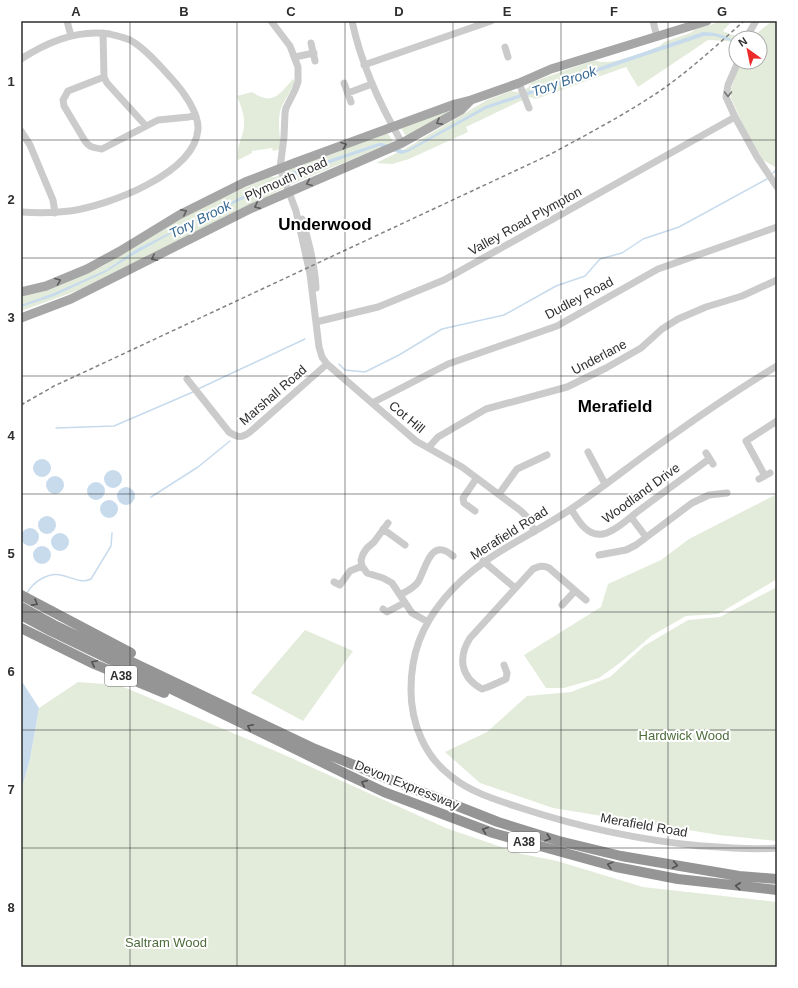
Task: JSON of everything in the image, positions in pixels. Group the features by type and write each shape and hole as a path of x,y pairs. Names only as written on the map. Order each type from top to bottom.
{"highway":[{"name":"A38","path":"21,595 141,659 281,727 341,760"},
{"name":"A38","path":"21,607 52,628"},
{"name":"A38","path":"21,615 52,628"},
{"name":"A38","path":"21,628 94,664 189,703 208,707"},
{"name":"Devon Expressway","path":"52,628 182,685 315,749 498,822 559,841 636,858 739,876 777,879"},
{"name":"Devon Expressway","path":"52,628 208,707 384,792 493,833 616,867 678,879 777,890"},
{"name":"A38","path":"141,659 182,685"}],"main road":[{"name":"Plymouth Road","path":"21,292 46,286 87,269 179,215 245,182 282,174 393,127 455,104 520,87 551,69 708,21"},
{"name":"Plymouth Road","path":"21,318 71,300 250,209 398,144 461,110 471,100"}],"street":[{"path":"68,21 71,36"},
{"path":"271,21 290,46 298,67 298,82 284,113 282,174"},
{"path":"352,21 356,42 364,64 393,127 398,144"},
{"path":"364,64 491,21"},
{"path":"653,21 657,37"},
{"path":"751,30 756,21"},
{"path":"21,59 48,43 80,33 103,33 120,36 137,45 181,88 195,115 198,125 198,132 194,145 189,153 170,171 142,187 103,203 72,211 55,213 21,212"},
{"path":"103,33 104,77 107,83 146,126"},
{"path":"295,57 315,57 311,43"},
{"path":"505,47 508,57"},
{"path":"735,70 728,85 726,97 735,117 757,156 777,187"},
{"path":"104,77 68,91 63,100 64,106 88,145 95,148 102,149 158,120 190,117 195,115"},
{"path":"344,83 351,102"},
{"path":"348,93 372,84"},
{"path":"520,87 529,108"},
{"name":"Valley Road Plympton","path":"316,322 378,307 444,280 735,117"},
{"path":"21,131 30,146 53,200 55,213"},
{"name":"Cot Hill","path":"282,174 296,211 308,250 317,300 316,322 318,347 322,357 327,364 416,441 462,468 521,511 530,520 534,532"},
{"name":"Dudley Road","path":"372,403 448,364 558,326 658,269 777,227"},
{"name":"Underlane","path":"428,447 438,437 486,409 567,387 606,368 641,348 662,329 678,319 706,307 742,296 777,280"},
{"name":"Marshall Road","path":"187,379 229,432 237,437 243,437 327,364"},
{"name":"Merafield Road","path":"777,366 730,394 571,509 482,561 462,578 448,594 428,622 415,651 411,671 411,701 414,719 421,738 433,758 450,776 468,788 537,814 622,835 662,842 726,848 762,850 777,848"},
{"path":"764,476 743,443 777,421"},
{"path":"588,451 605,484"},
{"path":"499,494 517,470 548,456"},
{"name":"Woodland Drive","path":"571,509 581,525 588,531 596,534 603,534 611,531 631,517 709,459"},
{"path":"475,511 464,503 463,498 476,479"},
{"path":"600,555 626,550 636,545 692,503 709,495 727,493"},
{"path":"631,517 646,537"},
{"path":"405,545 385,526 374,542 363,554 361,560 362,566 367,573 383,578 392,584 412,613 428,622"},
{"path":"400,595 413,588 419,581 430,555 437,551 444,550 453,556"},
{"path":"482,561 515,588"},
{"path":"334,582 340,585 350,571 362,566"},
{"path":"504,665 507,673 506,679 488,687 482,688 475,685 463,667 462,656 464,647 470,638 533,569 538,566 550,568 586,600"},
{"path":"562,605 575,591"},
{"path":"383,609 387,612 404,603"}],"green space":[{"path":"723,21 732,21 723,31 728,33 728,41 708,40 638,87 626,67 536,99 529,97 466,127 468,132 409,159 392,164 376,163 403,150 487,100 511,91 517,92 528,88 532,82 595,60 608,62 636,55 660,46 664,42 690,33 696,29"},
{"path":"772,21 777,21 777,165 775,167 763,160 742,123 731,98 731,89 737,70 768,70 768,30 761,30"},
{"path":"293,79 295,81 283,104 280,114 279,126 281,149 273,151 272,148 252,151 252,153 238,160 238,150 243,131 244,118 237,96 252,92 265,98 275,97 284,90"},
{"path":"448,110 450,112 408,136 405,135 401,128"},
{"path":"388,134 393,141 382,147 294,183 79,290 21,311 21,297 45,290 103,266 170,223 189,213 269,177 275,177 287,172 286,169"},
{"path":"777,494 777,579 718,614 686,616 651,636 621,662 599,678 564,688 546,688 524,655 601,607 608,584 661,560 689,539"},
{"name":"Hardwick Wood","path":"777,587 777,841 719,835 553,808 480,783 445,752 487,732 527,696 571,692 610,677 644,646 688,620 720,617"},
{"path":"305,630 353,651 303,721 251,693"},
{"name":"Saltram Wood","path":"78,682 119,685 280,753 446,828 522,854 557,861 643,887 777,902 777,967 21,967 21,791 30,759 39,708"}],"water":[{"name":"Tory Brook","path":"703,32 719,34 728,38 728,40 715,36 704,36 486,109 408,152 401,154 379,146 290,177 176,231 106,272 54,296 21,307 21,305 54,293 106,270 137,249 289,173 379,143 407,150 485,106"},
{"path":"42,459 48,462 51,468 48,474 42,477 36,474 33,468 36,462"},
{"path":"113,470 119,473 122,479 119,485 113,488 107,485 104,479 107,473"},
{"path":"55,476 61,479 64,485 61,491 55,494 49,491 46,485 49,479"},
{"path":"96,482 102,485 105,491 102,497 96,500 90,497 87,491 90,485"},
{"path":"126,487 132,490 135,496 132,502 126,505 120,502 117,496 120,490"},
{"path":"109,500 115,503 118,509 115,515 109,518 103,515 100,509 103,503"},
{"path":"47,516 53,519 56,525 53,531 47,534 41,531 38,525 41,519"},
{"path":"30,528 36,531 39,537 36,543 30,546 24,543 21,537 24,531"},
{"path":"60,533 66,536 69,542 66,548 60,551 54,548 51,542 54,536"},
{"path":"42,546 48,549 51,555 48,561 42,564 36,561 33,555 36,549"},
{"path":"21,680 39,708 30,759 21,791"}],"waterway":[{"path":"773,173 777,169"},
{"path":"339,364 345,370 365,372 399,355 442,329 504,315 556,286 585,276 600,259 622,253 643,239 679,227 767,179"},
{"path":"198,389 305,339"},
{"path":"56,428 114,426 193,392"},
{"path":"249,424 264,410"},
{"path":"151,497 198,467 230,441"},
{"path":"27,593 33,585 46,576 56,574 84,581 91,579 111,546 112,533"}],"railway":[{"path":"21,405 54,386 549,155 657,93 691,68 744,21"}],"district":[{"name":"Underwood","path":"325,224"},
{"name":"Merafield","path":"615,406"}]}
